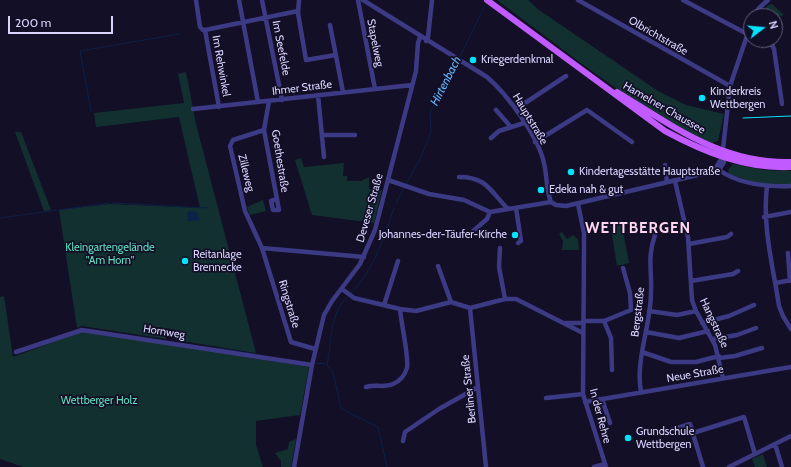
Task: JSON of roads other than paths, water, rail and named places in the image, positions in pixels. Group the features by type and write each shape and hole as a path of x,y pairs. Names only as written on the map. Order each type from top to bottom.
{"main road":[{"name":"Hamelner Chaussee","path":"487,0 598,81 623,102 665,131 690,145 756,165 791,167"},
{"name":"Hamelner Chaussee","path":"723,154 757,160 791,162"}],"street":[{"name":"Im Rehwinkel","path":"196,0 200,27 205,30 219,107"},
{"path":"239,0 258,102"},
{"name":"Im Seefelde","path":"262,0 282,100"},
{"path":"298,0 298,11 306,60 336,55"},
{"name":"Stapelweg","path":"358,0 375,89"},
{"name":"Hauptstraße","path":"363,0 426,41 487,77 500,88 516,109 535,142 544,162 551,202"},
{"path":"426,41 428,37 432,0"},
{"name":"Olbrichtstraße","path":"578,0 730,86"},
{"path":"683,0 743,32"},
{"path":"758,8 768,0"},
{"path":"205,30 298,11"},
{"path":"330,25 343,92"},
{"name":"Deveser Straße","path":"294,467 315,349 324,315 332,300 364,257 375,230 416,71 418,43 420,37"},
{"path":"388,180 435,196 464,200 490,212 551,202 556,205 566,206 578,204 719,170 724,162 723,154 730,86 744,48"},
{"path":"774,48 782,104"},
{"path":"516,109 566,76"},
{"name":"Ihmer Straße","path":"193,109 412,85"},
{"path":"318,96 324,157"},
{"name":"Goethestraße","path":"269,101 264,130 277,199"},
{"path":"496,110 511,127"},
{"path":"535,142 587,110 632,142"},
{"path":"491,138 499,131 524,123"},
{"name":"Zilleweg","path":"250,220 246,211 230,144 233,140 264,130"},
{"path":"322,135 355,135"},
{"path":"713,172 723,154"},
{"path":"665,164 667,182"},
{"path":"719,170 728,176 767,186 791,186"},
{"path":"459,176 469,177 483,182 508,209"},
{"name":"Hangstraße","path":"675,181 687,228 692,300 702,323 713,339 719,357 723,378"},
{"path":"767,186 764,217 781,312 791,329"},
{"name":"In der Rehre","path":"578,204 584,233 583,394 605,465"},
{"path":"516,208 521,240 518,243"},
{"path":"472,232 486,219 490,212"},
{"path":"764,217 791,212"},
{"name":"Ringstraße","path":"250,220 262,248 291,342 315,349"},
{"path":"689,244 727,237 732,234"},
{"name":"Bergstraße","path":"640,392 639,377 651,292 649,255 655,235"},
{"path":"262,248 364,257"},
{"path":"500,248 499,266 505,299"},
{"path":"776,283 791,281 788,252"},
{"path":"384,305 398,262"},
{"path":"438,266 451,302"},
{"path":"565,323 604,321 631,310 630,293 624,268"},
{"path":"691,281 733,274 738,271"},
{"path":"342,288 349,294 400,310 416,311 451,302 470,308 505,299 521,301 583,333"},
{"path":"702,323 729,316 754,305"},
{"name":"Berliner Straße","path":"470,308 486,467"},
{"path":"366,387 373,385 384,386 394,384 405,373 407,362 400,310"},
{"path":"649,311 677,315 696,311"},
{"path":"604,321 611,338 612,370"},
{"path":"713,339 737,335 756,328"},
{"name":"Hornweg","path":"16,352 82,330 312,365"},
{"path":"646,332 679,338 708,331"},
{"path":"642,352 671,362 696,362 719,357 735,356 762,348"},
{"name":"Neue Straße","path":"585,402 791,367"},
{"path":"403,441 405,432 439,409 478,387"},
{"path":"546,398 583,394"},
{"path":"602,399 610,423"},
{"path":"693,433 744,417 755,454"},
{"path":"671,430 690,424 703,467"},
{"path":"729,467 791,436"},
{"path":"775,444 782,467"},
{"path":"594,467 605,465"}],"water":[{"path":"189,211 197,212 200,220 188,221 187,213"}],"waterway":[{"name":"Hirtenbach","path":"460,57 485,5"},
{"path":"91,111 80,51 179,34"},
{"name":"Hirtenbach","path":"406,184 421,157 431,132 430,112 458,62"},
{"name":"Hirtenbach","path":"396,203 404,188"},
{"path":"0,218 110,203"},
{"path":"112,203 209,208"},
{"name":"Hirtenbach","path":"350,294 372,265 382,243 394,208"},
{"name":"Hirtenbach","path":"348,296 337,311 334,319 327,365 333,372 341,408 378,427 387,467"},
{"path":"218,348 242,352"},
{"path":"244,352 254,354"},
{"path":"315,363 326,364"}],"tram line":[{"path":"743,118 791,116"}],"place":[{"name":"Kriegerdenkmal","path":"473,60"},
{"name":"Kinderkreis Wettbergen","path":"702,98"},
{"name":"Kindertagesstätte Hauptstraße","path":"571,172"},
{"name":"Edeka nah & gut","path":"541,190"},
{"name":"Johannes-der-Täufer-Kirche","path":"515,235"},
{"name":"Reitanlage Brennecke","path":"185,261"},
{"name":"Grundschule Wettbergen","path":"628,438"}],"district":[{"name":"WETTBERGEN","path":"638,229"}],"park label":[{"name":"Kleingartengelände \"Am Horn\"","path":"110,254"},
{"name":"Wettberger Holz","path":"99,401"}]}
